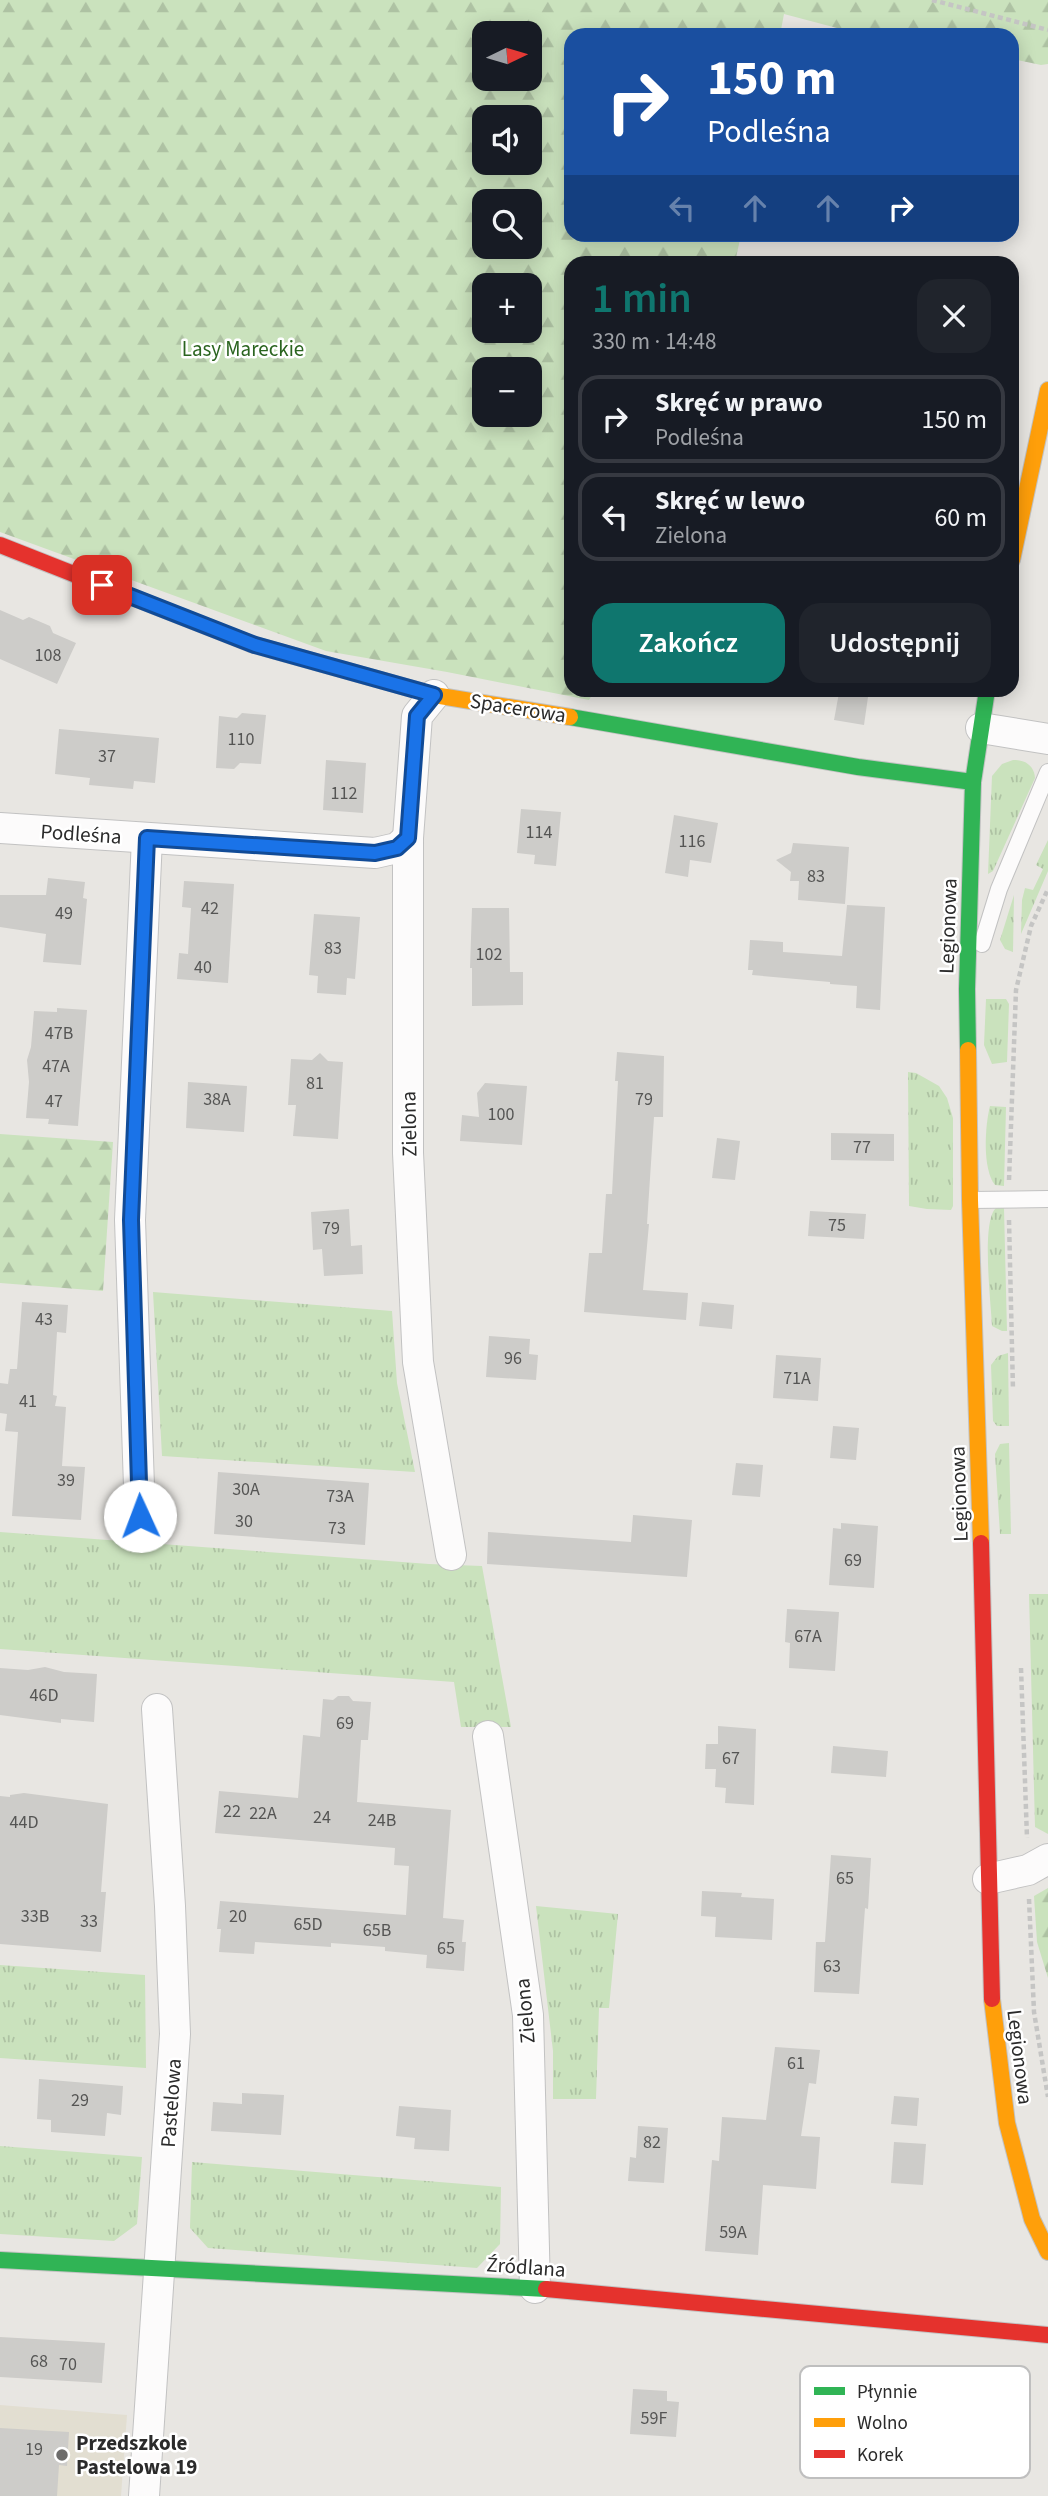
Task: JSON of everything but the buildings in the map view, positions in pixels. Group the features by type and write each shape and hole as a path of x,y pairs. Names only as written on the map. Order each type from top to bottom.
{"street":[{"path":"1019,527 1048,390"},
{"name":"Spacerowa","path":"0,545 255,645 434,695 647,729 858,767 973,782"},
{"name":"Zielona","path":"434,695 417,716 408,838 408,1153 418,1362 452,1555"},
{"name":"Legionowa","path":"986,697 973,782 967,989 970,1200 992,2007 1007,2123 1032,2219 1048,2252"},
{"path":"981,727 1048,739"},
{"name":"Podleśna","path":"0,828 375,853 397,848 408,838"},
{"path":"140,1516 131,1220 147,838"},
{"name":"Pastelowa","path":"145,2496 175,2034 157,1709"},
{"name":"Zielona","path":"488,1736 528,2015 535,2288"},
{"path":"988,1880 1038,1864"},
{"name":"Źródlana","path":"0,2260 535,2288 1048,2335"}],"lane":[{"path":"967,989 999,889 1048,772"},
{"path":"970,1200 1048,1199"}],"path":[{"path":"932,0 1048,30"},
{"path":"1013,1398 1009,1199 1016,990 1031,926 1048,889"},
{"path":"1021,1667 1038,1864 1034,2012 1048,2097"}],"shaded area":[{"name":"Przedszkole Pastelowa 19","path":"0,2405 127,2415 121,2496 0,2496"}],"green space":[{"name":"Lasy Mareckie","path":"0,0 1048,0 1048,64 1041,65 1019,60 1019,28 837,28 784,14 781,28 564,28 564,242 739,242 736,256 564,256 564,695 326,651 0,532"},
{"path":"1013,760 1028,764 1035,778 993,871 988,874 992,776 1002,764"},
{"path":"1048,840 1048,871 1021,934 1025,888 1033,890 1043,869 1036,865"},
{"path":"1014,895 1013,952 1005,949 1000,940"},
{"path":"986,999 1006,999 1009,1004 1007,1062 992,1064 984,1045"},
{"path":"908,1072 916,1073 939,1086 947,1098 953,1118 951,1210 909,1206"},
{"path":"990,1106 1006,1107 1004,1186 995,1185 986,1158"},
{"path":"0,1134 113,1142 103,1291 0,1283"},
{"path":"996,1208 1004,1208 1007,1331 992,1326 988,1245 991,1216"},
{"path":"153,1292 392,1311 397,1383 415,1472 162,1456"},
{"path":"1008,1353 1009,1426 997,1426 993,1421 991,1365 998,1356"},
{"path":"1009,1443 1011,1534 1000,1534 995,1454 1000,1444"},
{"path":"0,1532 482,1566 511,1727 461,1727 454,1682 0,1649"},
{"path":"1029,1594 1048,1594 1048,1834 1035,1827"},
{"path":"1048,1888 1048,1978 1037,1942 1034,1896"},
{"path":"536,1906 618,1914 609,2008 599,2008 596,2099 553,2099 553,2051"},
{"path":"0,1965 145,1975 146,2068 0,2058"},
{"path":"0,2146 142,2157 137,2224 114,2241 0,2234"},
{"path":"192,2162 501,2187 500,2244 477,2268 208,2248 190,2228"}],"traffic: fast":[{"path":"968,1050 967,989 973,782 986,697"},
{"path":"570,717 858,767 973,782"},
{"path":"0,2260 546,2289"}],"traffic: slow":[{"path":"1019,527 1048,390"},
{"path":"251,644 434,695 570,717"},
{"path":"968,1050 981,1543"},
{"path":"992,1999 1007,2123 1032,2219 1048,2252"}],"traffic: jam":[{"path":"0,545 251,644"},
{"path":"981,1543 992,1999"},
{"path":"546,2289 1048,2335"}],"place":[{"name":"Przedszkole Pastelowa 19","path":"62,2455"}],"route":[{"path":"102,585 255,645 434,695 417,716 408,838 397,848 375,853 147,838 131,1220 140,1516"}]}
